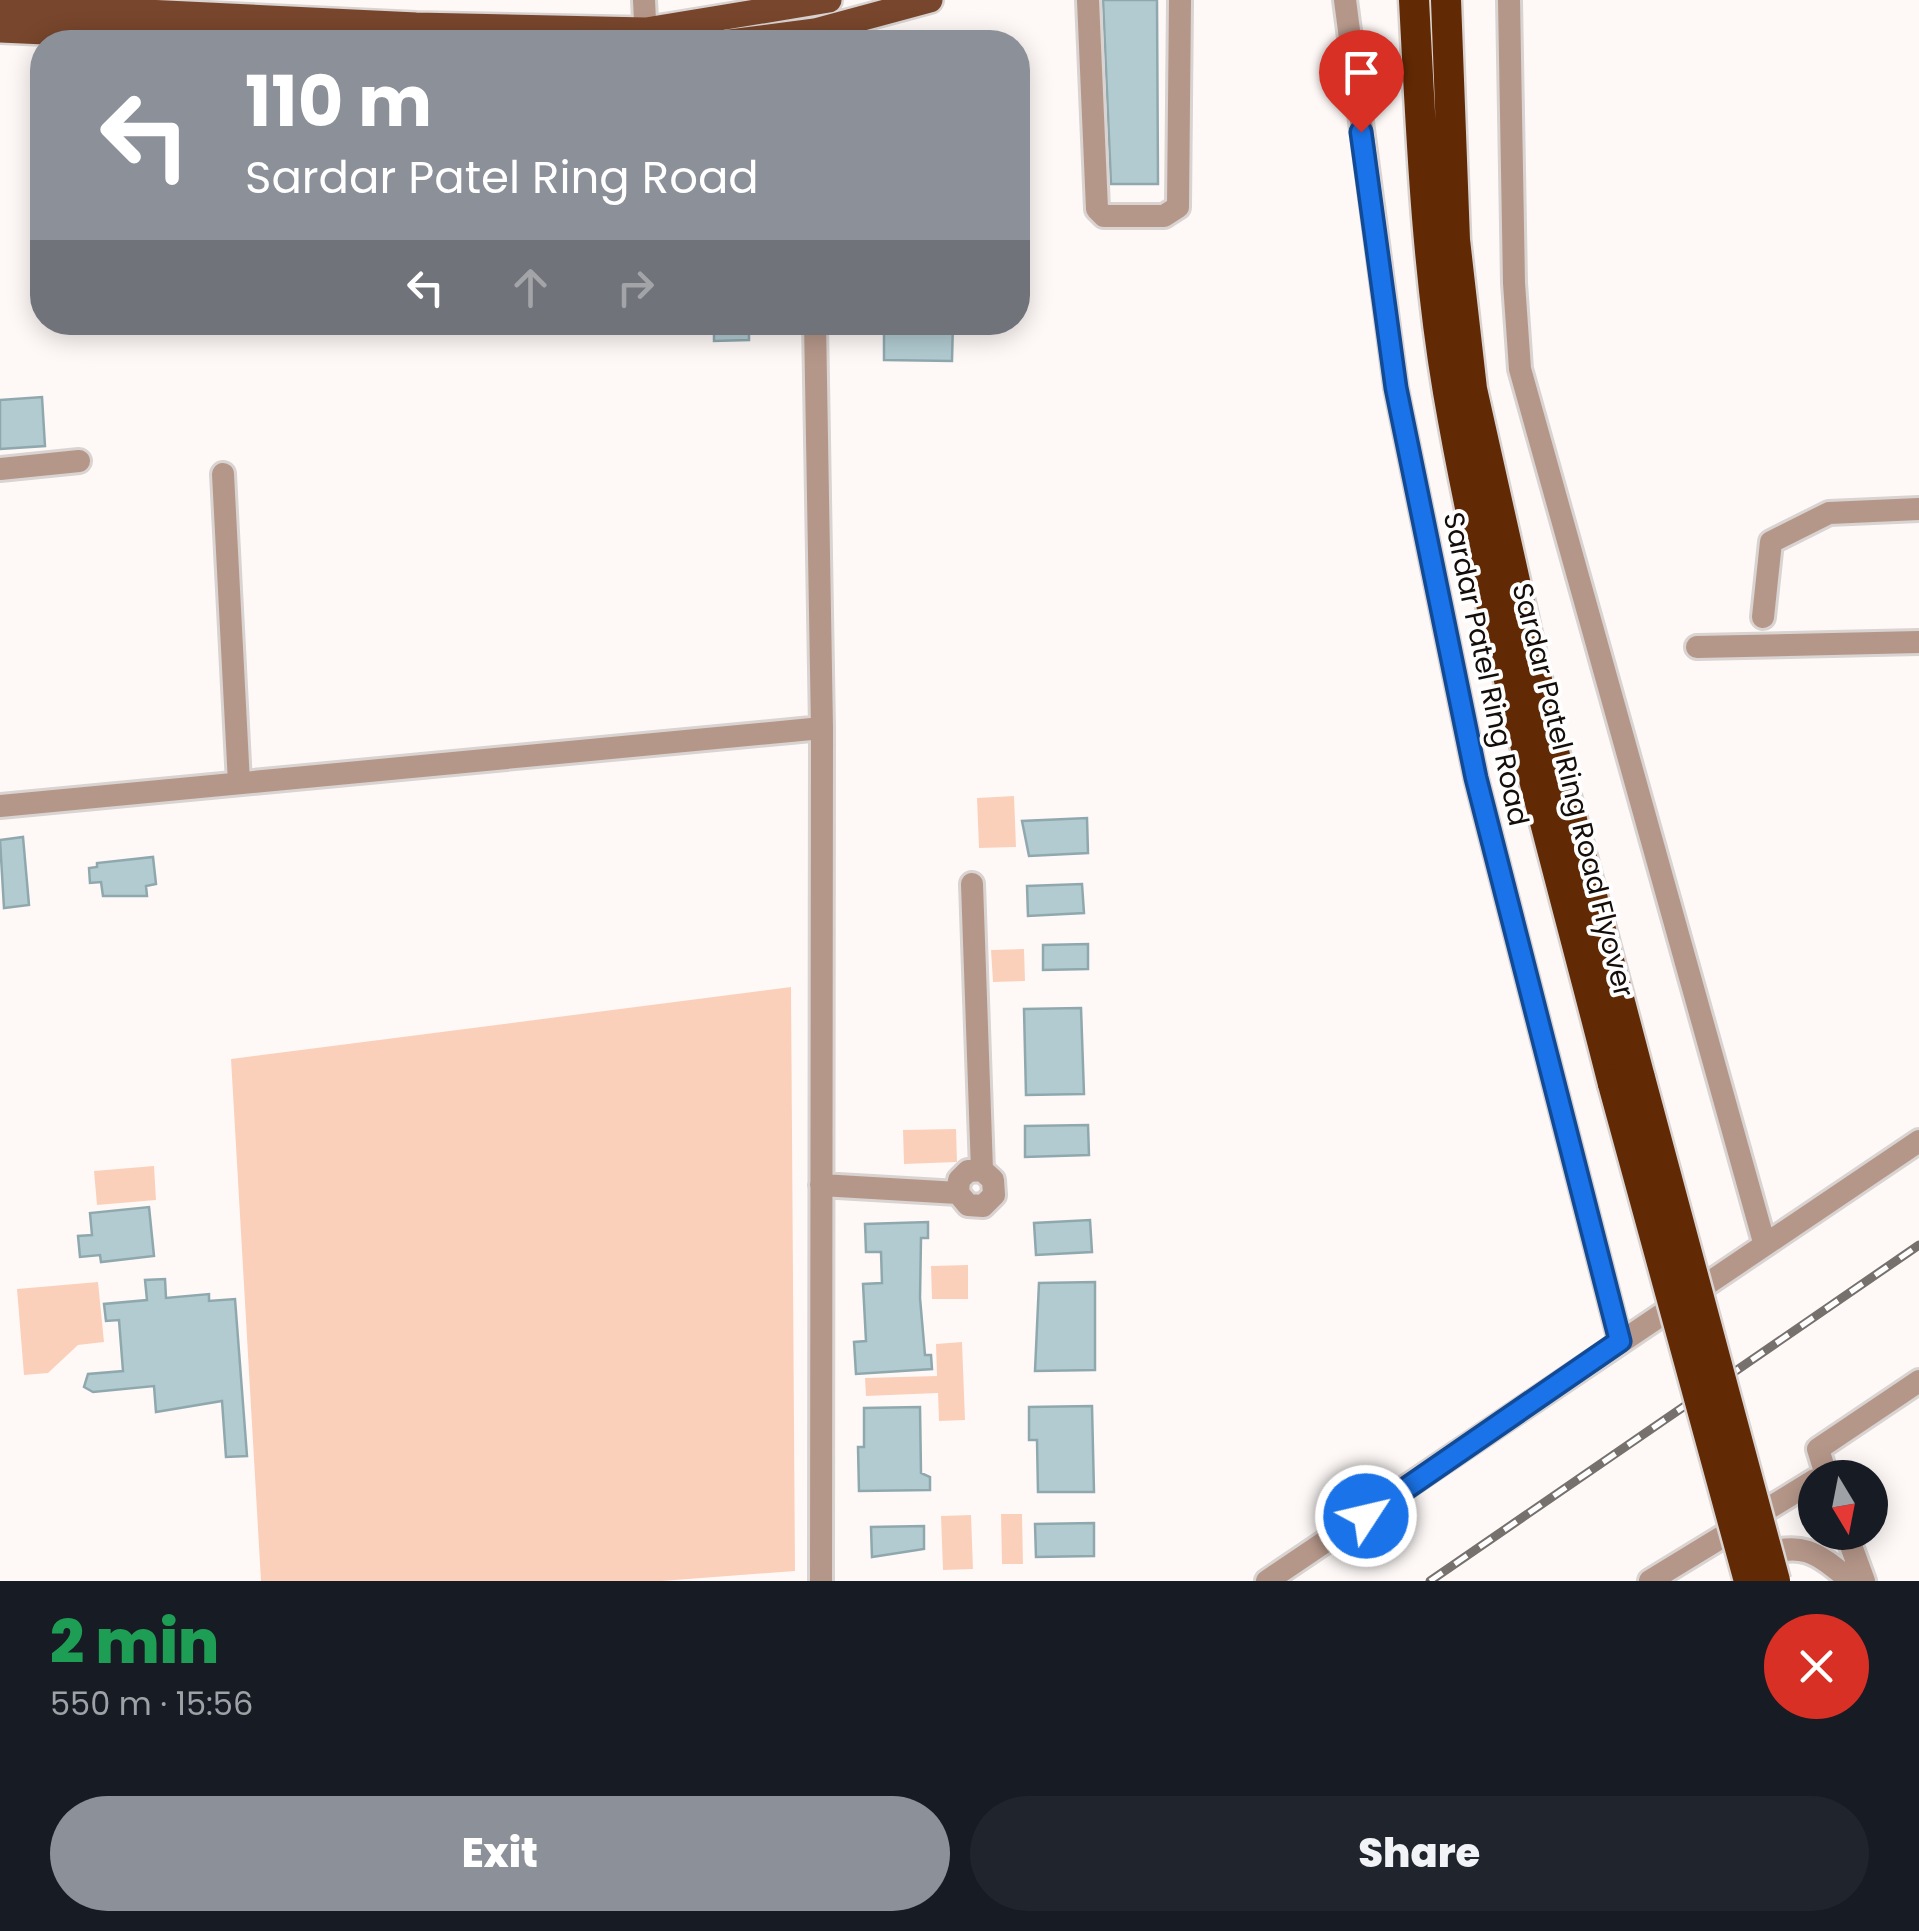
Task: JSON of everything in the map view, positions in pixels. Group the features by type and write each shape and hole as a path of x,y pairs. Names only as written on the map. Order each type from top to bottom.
{"highway":[{"name":"Sardar Patel Ring Road Flyover","path":"1414,0 1441,242 1448,392 1524,735 1748,1581"},
{"name":"Sardar Patel Ring Road Flyover","path":"1446,0 1441,242 1544,710 1775,1581"}],"main road":[{"path":"837,30 930,0"},
{"path":"676,30 820,1"},
{"path":"0,5 521,30"},
{"path":"0,30 30,31"}],"street":[{"path":"644,0 646,30"},
{"path":"1088,0 1096,209 1101,216 1164,216 1178,207 1180,0"},
{"name":"Sardar Patel Ring Road","path":"1346,0 1396,388 1472,758 1620,1341"},
{"path":"1508,0 1514,283 1520,368 1764,1242"},
{"path":"816,30 820,1"},
{"path":"815,335 822,728 821,1581"},
{"path":"0,469 79,461"},
{"path":"223,474 239,784"},
{"path":"1763,617 1771,542 1829,514 1919,509"},
{"path":"1696,646 1919,642"},
{"path":"0,806 822,728"},
{"path":"821,1185 958,1194 968,1205 983,1206 994,1195 993,1180 982,1170 972,884"},
{"path":"1268,1581 1919,1140"},
{"path":"1820,1460 1818,1449 1919,1382"},
{"path":"1650,1581 1798,1492"},
{"path":"1735,1581 1758,1556 1788,1546 1818,1553 1850,1581"},
{"path":"1853,1550 1864,1581"}],"shaded area":[{"path":"1014,796 1016,847 979,848 977,798"},
{"path":"1024,949 1025,981 993,982 991,950"},
{"path":"791,987 795,1571 662,1581 261,1581 231,1059"},
{"path":"956,1129 957,1162 904,1164 903,1130"},
{"path":"154,1166 156,1200 97,1205 94,1171"},
{"path":"968,1265 968,1299 932,1299 931,1266"},
{"path":"98,1282 104,1342 78,1345 48,1373 24,1375 17,1289"},
{"path":"962,1342 965,1420 939,1421 938,1393 866,1396 865,1378 937,1376 936,1344"},
{"path":"1001,1514 1022,1514 1023,1564 1002,1564"},
{"path":"971,1515 973,1569 943,1570 941,1516"}],"building":[{"path":"1103,0 1157,0 1158,184 1111,184"},
{"path":"714,335 749,335 749,340 714,341"},
{"path":"884,335 953,335 952,361 884,360"},
{"path":"42,397 45,446 0,449 0,400"},
{"path":"1087,818 1088,853 1029,856 1022,821"},
{"path":"23,837 29,905 4,908 0,840"},
{"path":"153,857 156,884 146,886 147,896 103,896 101,882 90,883 89,868 97,867 97,863"},
{"path":"1082,884 1084,913 1028,916 1027,886"},
{"path":"1088,944 1088,969 1043,970 1043,945"},
{"path":"1081,1008 1084,1094 1026,1095 1024,1009"},
{"path":"1088,1125 1089,1155 1025,1157 1025,1126"},
{"path":"149,1207 154,1256 101,1262 100,1255 80,1257 78,1236 92,1235 90,1213"},
{"path":"1090,1220 1092,1252 1036,1255 1034,1223"},
{"path":"928,1222 928,1238 921,1238 920,1298 925,1355 931,1355 932,1369 856,1374 854,1342 866,1341 863,1284 882,1283 881,1252 866,1252 865,1224"},
{"path":"165,1279 166,1298 209,1294 209,1301 235,1299 247,1456 226,1457 222,1401 156,1412 154,1386 93,1392 84,1387 88,1374 123,1371 119,1320 106,1321 104,1304 147,1300 145,1280"},
{"path":"1095,1282 1095,1370 1035,1371 1039,1283"},
{"path":"1092,1406 1094,1492 1038,1492 1037,1440 1029,1440 1029,1407"},
{"path":"920,1407 921,1473 930,1477 930,1490 859,1491 858,1447 864,1447 864,1408"},
{"path":"1094,1523 1094,1556 1036,1557 1035,1524"},
{"path":"924,1526 924,1549 872,1557 871,1527"}],"railway":[{"path":"1430,1581 1919,1245"}],"route":[{"path":"1361,132 1396,388 1476,778 1620,1341 1366,1516"}]}
